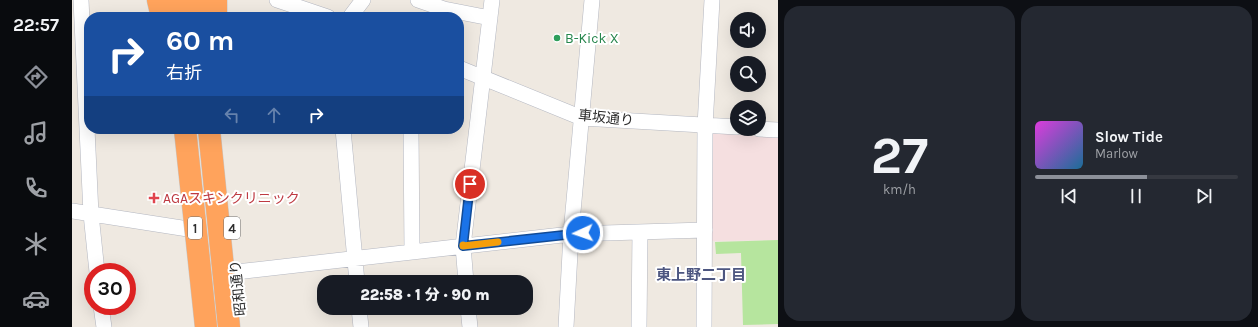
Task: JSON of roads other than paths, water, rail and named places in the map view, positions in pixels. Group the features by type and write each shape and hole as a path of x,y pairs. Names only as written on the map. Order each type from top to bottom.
{"highway":[{"path":"158,0 161,12"},
{"path":"168,0 169,12"},
{"path":"178,0 178,12"},
{"path":"198,0 198,12"},
{"path":"216,0 216,12"},
{"path":"179,134 196,327"},
{"name":"1","path":"186,134 206,327"},
{"path":"200,134 219,327"},
{"name":"1","path":"210,134 229,327"},
{"name":"昭和通り","path":"223,134 242,327"}],"street":[{"path":"81,0 84,64"},
{"path":"277,0 313,12"},
{"path":"354,12 363,0"},
{"path":"418,0 444,9 459,12"},
{"path":"465,275 463,246 492,0"},
{"path":"566,327 571,234 592,0"},
{"path":"704,327 706,126 712,0"},
{"path":"464,13 490,18"},
{"name":"車坂通り","path":"464,70 582,118 730,128"},
{"path":"766,129 778,130"},
{"path":"87,134 91,214 96,263"},
{"path":"343,134 356,275"},
{"path":"411,134 412,252"},
{"path":"72,211 188,228"},
{"path":"236,272 571,234 705,230"},
{"path":"639,327 640,232"},
{"path":"102,315 104,327"},
{"path":"360,315 361,327"},
{"path":"469,315 470,327"}],"place":[{"name":"B-Kick X","path":"557,38"},
{"name":"AGAスキンクリニック","path":"154,198"}],"district":[{"name":"東上野二丁目","path":"701,275"}]}
